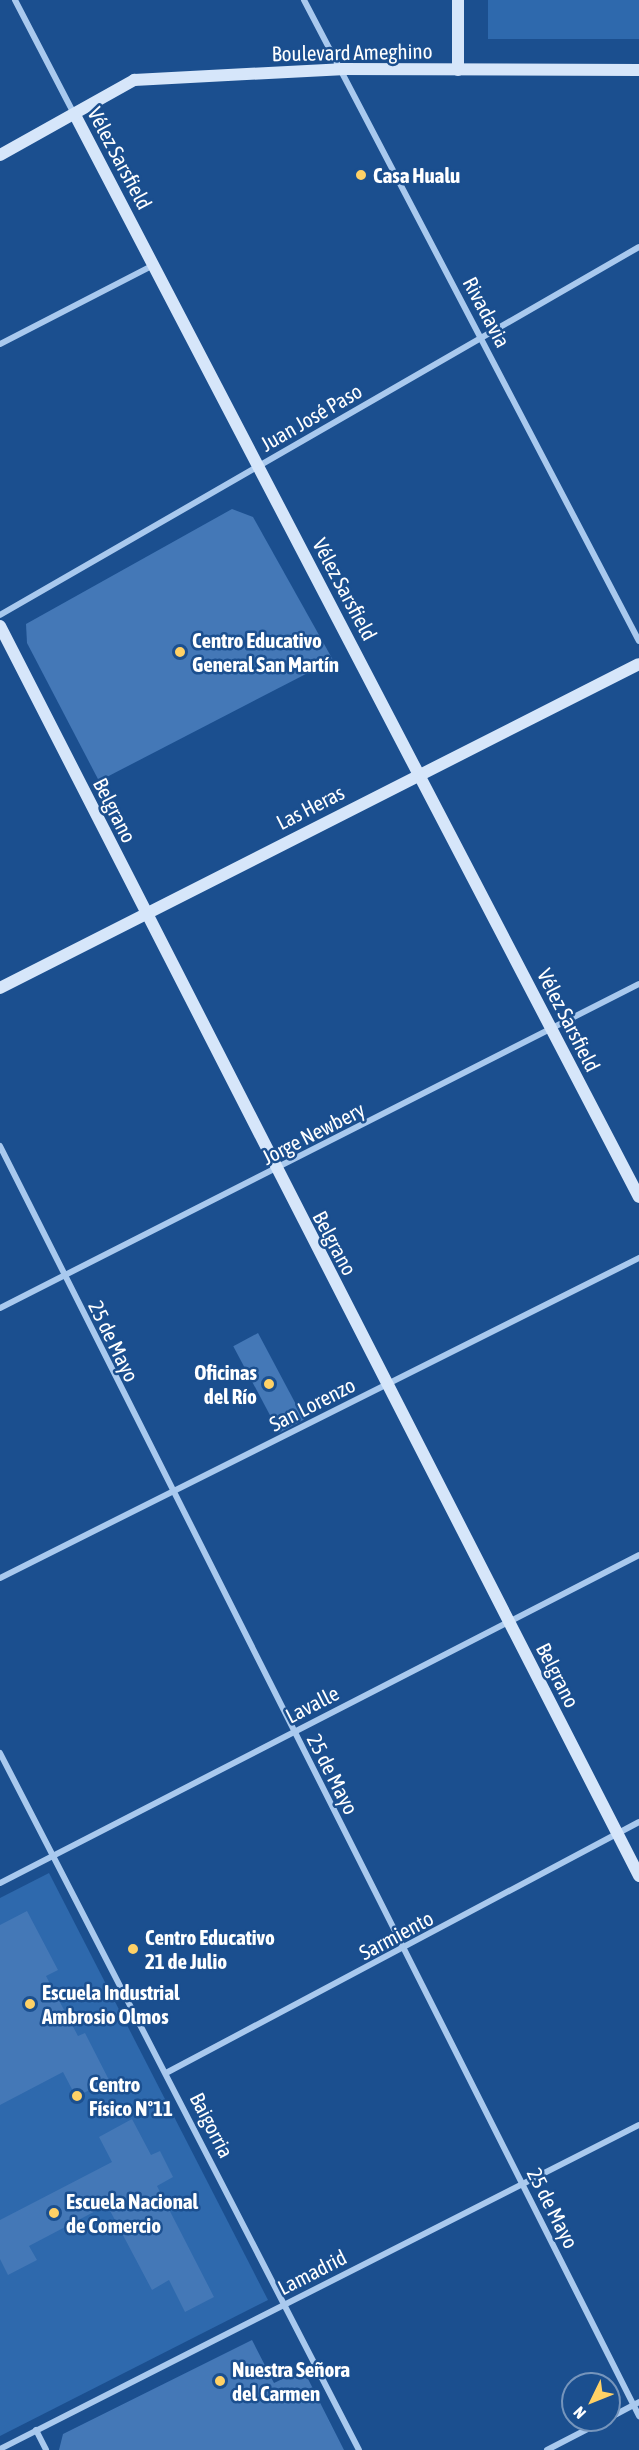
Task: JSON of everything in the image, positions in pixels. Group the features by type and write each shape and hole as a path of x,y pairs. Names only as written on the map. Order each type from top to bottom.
{"main road":[{"path":"458,0 458,70"},
{"name":"Boulevard Ameghino","path":"0,155 134,80 341,69 639,70"},
{"name":"Vélez Sarsfield","path":"75,115 639,1197"},
{"name":"Belgrano","path":"0,626 275,1171 510,1622 639,1876"},
{"name":"Las Heras","path":"0,988 419,772 639,664"}],"street":[{"name":"Vélez Sarsfield","path":"15,0 75,115"},
{"name":"Rivadavia","path":"304,0 639,641"},
{"name":"Juan José Paso","path":"0,615 639,247"},
{"path":"0,344 154,265"},
{"name":"Jorge Newbery","path":"0,1308 275,1171 639,984"},
{"name":"25 de Mayo","path":"0,1146 172,1494 636,2404 639,2416"},
{"name":"San Lorenzo","path":"0,1578 172,1494 639,1258"},
{"name":"Lavalle","path":"0,1883 639,1554"},
{"name":"Baigorria","path":"0,1753 359,2450"},
{"name":"Sarmiento","path":"166,2073 403,1950 639,1822"},
{"name":"Lamadrid","path":"0,2449 639,2125"},
{"path":"621,2412 636,2404"},
{"path":"36,2430 46,2450"},
{"path":"547,2450 582,2432"}],"shaded area":[{"path":"488,0 639,0 639,39 488,39"},
{"name":"Centro Físico Nº11","path":"49,1873 268,2300 0,2436 0,1898"}],"building":[{"name":"Centro Educativo General San Martín","path":"232,509 253,517 333,660 99,781 27,643 26,624"},
{"name":"Oficinas del Río","path":"258,1333 304,1420 279,1433 233,1346"},
{"name":"Escuela Industrial Ambrosio Olmos","path":"27,1911 58,1970 46,1976 78,2036 85,2033 109,2080 76,2097 63,2072 0,2105 0,1925"},
{"name":"Escuela Nacional de Comercio","path":"132,2119 151,2155 160,2151 173,2177 157,2186 214,2297 185,2312 169,2280 152,2290 107,2205 29,2246 37,2260 8,2275 0,2259 0,2220 112,2162 99,2137"},
{"path":"252,2340 274,2383 303,2369 344,2450 59,2450 63,2434"}],"place":[{"name":"Casa Hualu","path":"361,175"},
{"name":"Centro Educativo General San Martín","path":"180,652"},
{"name":"Oficinas del Río","path":"269,1384"},
{"name":"Centro Educativo 21 de Julio","path":"133,1949"},
{"name":"Escuela Industrial Ambrosio Olmos","path":"30,2004"},
{"name":"Centro Físico Nº11","path":"77,2096"},
{"name":"Escuela Nacional de Comercio","path":"54,2213"},
{"name":"Nuestra Señora del Carmen","path":"220,2381"}]}
